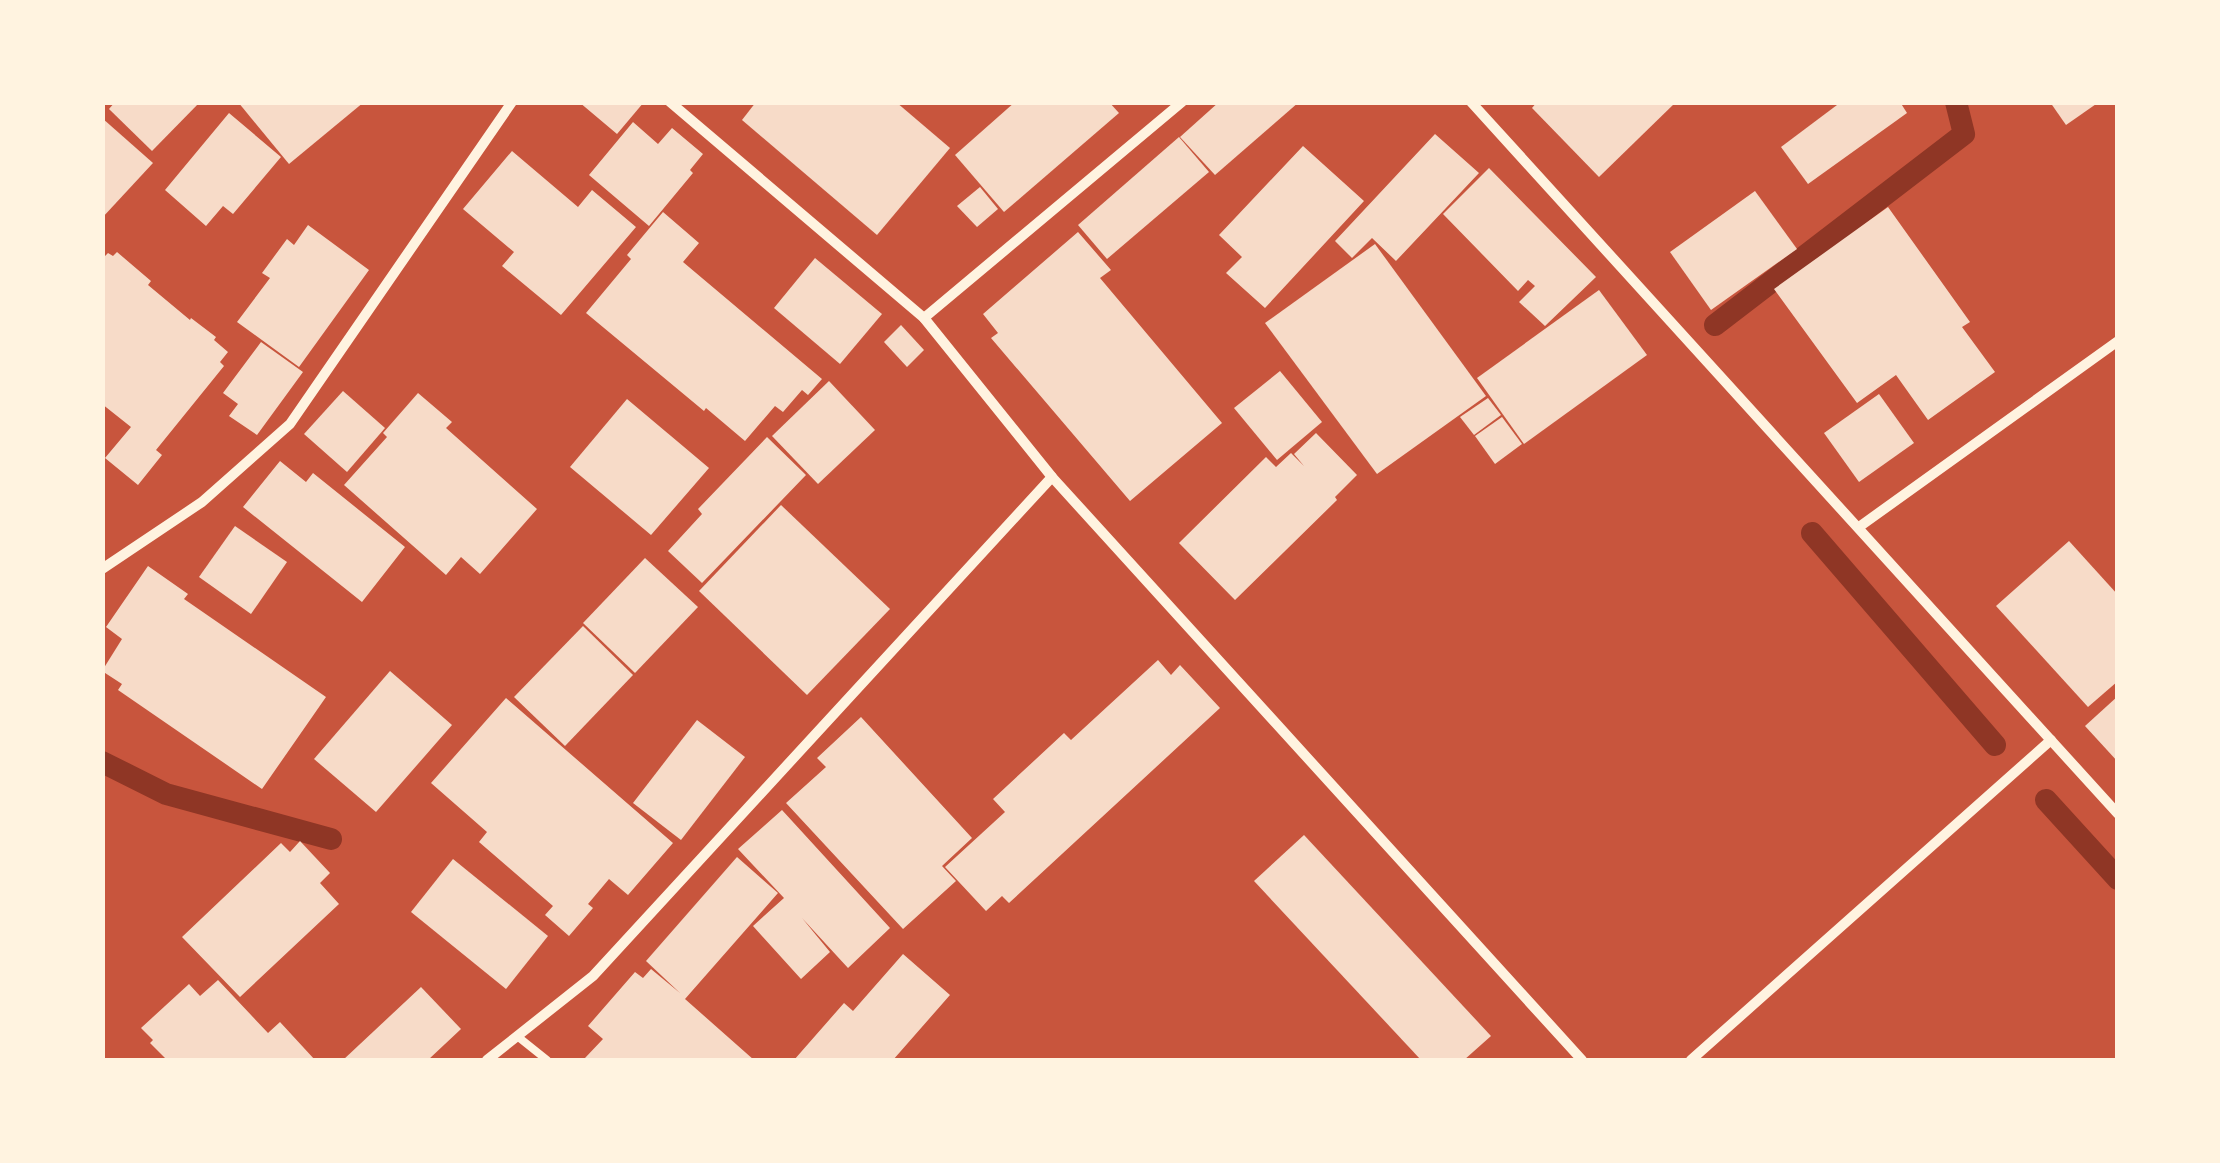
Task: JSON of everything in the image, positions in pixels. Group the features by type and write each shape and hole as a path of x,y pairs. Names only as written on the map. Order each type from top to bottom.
{"street":[{"path":"102,568 202,502 290,424 512,102"},
{"path":"670,102 924,318 1052,477 1582,1060"},
{"path":"924,318 1182,102"},
{"path":"1471,102 2118,814"},
{"path":"1859,527 2118,341"},
{"path":"486,1060 594,976 1052,477"},
{"path":"1690,1060 2051,740"}],"lane":[{"path":"517,1036 547,1060"}],"building":[{"path":"115,102 200,102 152,151 109,109"},
{"path":"238,102 364,102 289,164"},
{"path":"579,102 644,102 617,134"},
{"path":"756,102 896,102 950,148 877,235 742,120"},
{"path":"1015,102 1109,102 1119,113 1004,212 955,155"},
{"path":"1219,102 1299,102 1215,175 1180,137"},
{"path":"1537,102 1676,102 1599,177 1532,108"},
{"path":"1841,102 1900,102 1907,113 1808,184 1781,147"},
{"path":"2050,102 2099,102 2066,125"},
{"path":"229,113 281,157 233,214 223,206 206,226 165,190"},
{"path":"102,118 153,163 102,218"},
{"path":"633,122 658,144 672,128 703,154 690,170 693,173 649,226 589,175"},
{"path":"1435,134 1479,173 1396,261 1372,238 1352,258 1335,241"},
{"path":"1179,137 1209,172 1107,259 1078,225"},
{"path":"1303,146 1364,201 1265,308 1226,273 1242,257 1219,235"},
{"path":"512,151 578,207 592,190 636,227 561,315 502,266 514,252 463,209"},
{"path":"1489,168 1596,277 1545,326 1519,302 1535,286 1528,280 1518,291 1443,214"},
{"path":"980,187 998,209 977,227 957,206"},
{"path":"1755,191 1797,249 1711,310 1670,252"},
{"path":"1888,207 1970,322 1962,327 1995,372 1928,420 1896,375 1857,403 1774,289"},
{"path":"663,212 699,243 683,262 822,379 808,395 802,390 783,412 775,406 745,441 586,313 631,259 627,255"},
{"path":"308,225 369,270 299,367 237,322 270,278 262,273 287,239 294,245"},
{"path":"1078,232 1111,270 1100,278 1222,423 1130,501 991,338 998,333 983,314"},
{"path":"1375,244 1486,396 1377,474 1265,323"},
{"path":"117,252 151,281 148,285 216,337 214,340 228,352 220,362 224,366 156,450 162,455 138,485 105,458 131,427 102,404 102,259"},
{"path":"815,258 882,314 840,364 774,308"},
{"path":"1599,290 1647,355 1524,444 1477,378"},
{"path":"901,325 924,350 907,367 884,342"},
{"path":"261,342 303,372 257,435 229,416 238,404 223,393"},
{"path":"1280,371 1322,422 1277,460 1234,408"},
{"path":"829,381 875,430 818,484 772,436"},
{"path":"343,391 385,428 347,472 304,434"},
{"path":"418,393 452,422 446,428 537,509 480,574 461,557 446,575 344,485 387,437 383,433"},
{"path":"1879,394 1914,443 1859,482 1824,433"},
{"path":"1488,398 1501,415 1474,435 1460,417"},
{"path":"627,399 709,468 651,535 570,467"},
{"path":"1502,417 1522,444 1495,464 1475,436"},
{"path":"1316,433 1357,475 1335,497 1337,500 1235,600 1179,543 1266,457 1276,467 1291,453 1304,466 1294,454"},
{"path":"767,437 806,475 702,583 668,551 702,514 698,509"},
{"path":"280,461 306,482 313,473 405,547 362,602 243,507"},
{"path":"781,505 890,609 807,695 699,591"},
{"path":"235,526 287,562 251,614 199,577"},
{"path":"2069,541 2118,595 2118,681 2088,707 1996,606"},
{"path":"645,558 698,607 635,673 583,623"},
{"path":"148,566 188,594 184,599 326,697 262,789 118,690 122,684 102,671 122,639 106,627"},
{"path":"583,626 633,675 565,746 514,697"},
{"path":"1158,660 1171,675 1180,665 1220,708 1009,903 1002,896 986,911 945,867 1005,812 993,799 1064,733 1071,740"},
{"path":"390,671 452,725 376,812 314,759"},
{"path":"2118,696 2118,762 2085,726"},
{"path":"506,698 673,843 628,895 609,879 588,904 593,908 569,936 545,915 553,906 479,842 487,832 431,783"},
{"path":"861,717 972,838 942,866 956,881 903,929 786,803 826,767 817,758"},
{"path":"697,720 745,757 681,840 633,803"},
{"path":"782,810 890,928 848,968 802,918 830,952 801,979 753,926 784,898 738,849"},
{"path":"1304,835 1491,1036 1464,1060 1421,1060 1254,881"},
{"path":"300,841 330,873 320,883 339,904 240,997 182,937 281,843 290,852"},
{"path":"737,857 778,893 685,999 754,1060 587,1060 603,1039 588,1026 635,972 643,978 651,969 680,993 646,961"},
{"path":"453,859 548,936 506,989 411,912"},
{"path":"903,954 950,995 893,1060 794,1060 844,1003 853,1011"},
{"path":"218,980 268,1033 280,1022 315,1060 167,1060 141,1028 189,984 200,996"},
{"path":"421,987 461,1029 428,1060 343,1060"}],"waterway":[{"path":"1715,325 1964,134 1956,102"},
{"path":"1812,533 1995,745"},
{"path":"102,762 166,794 331,839"},
{"path":"2046,800 2118,879"}]}
